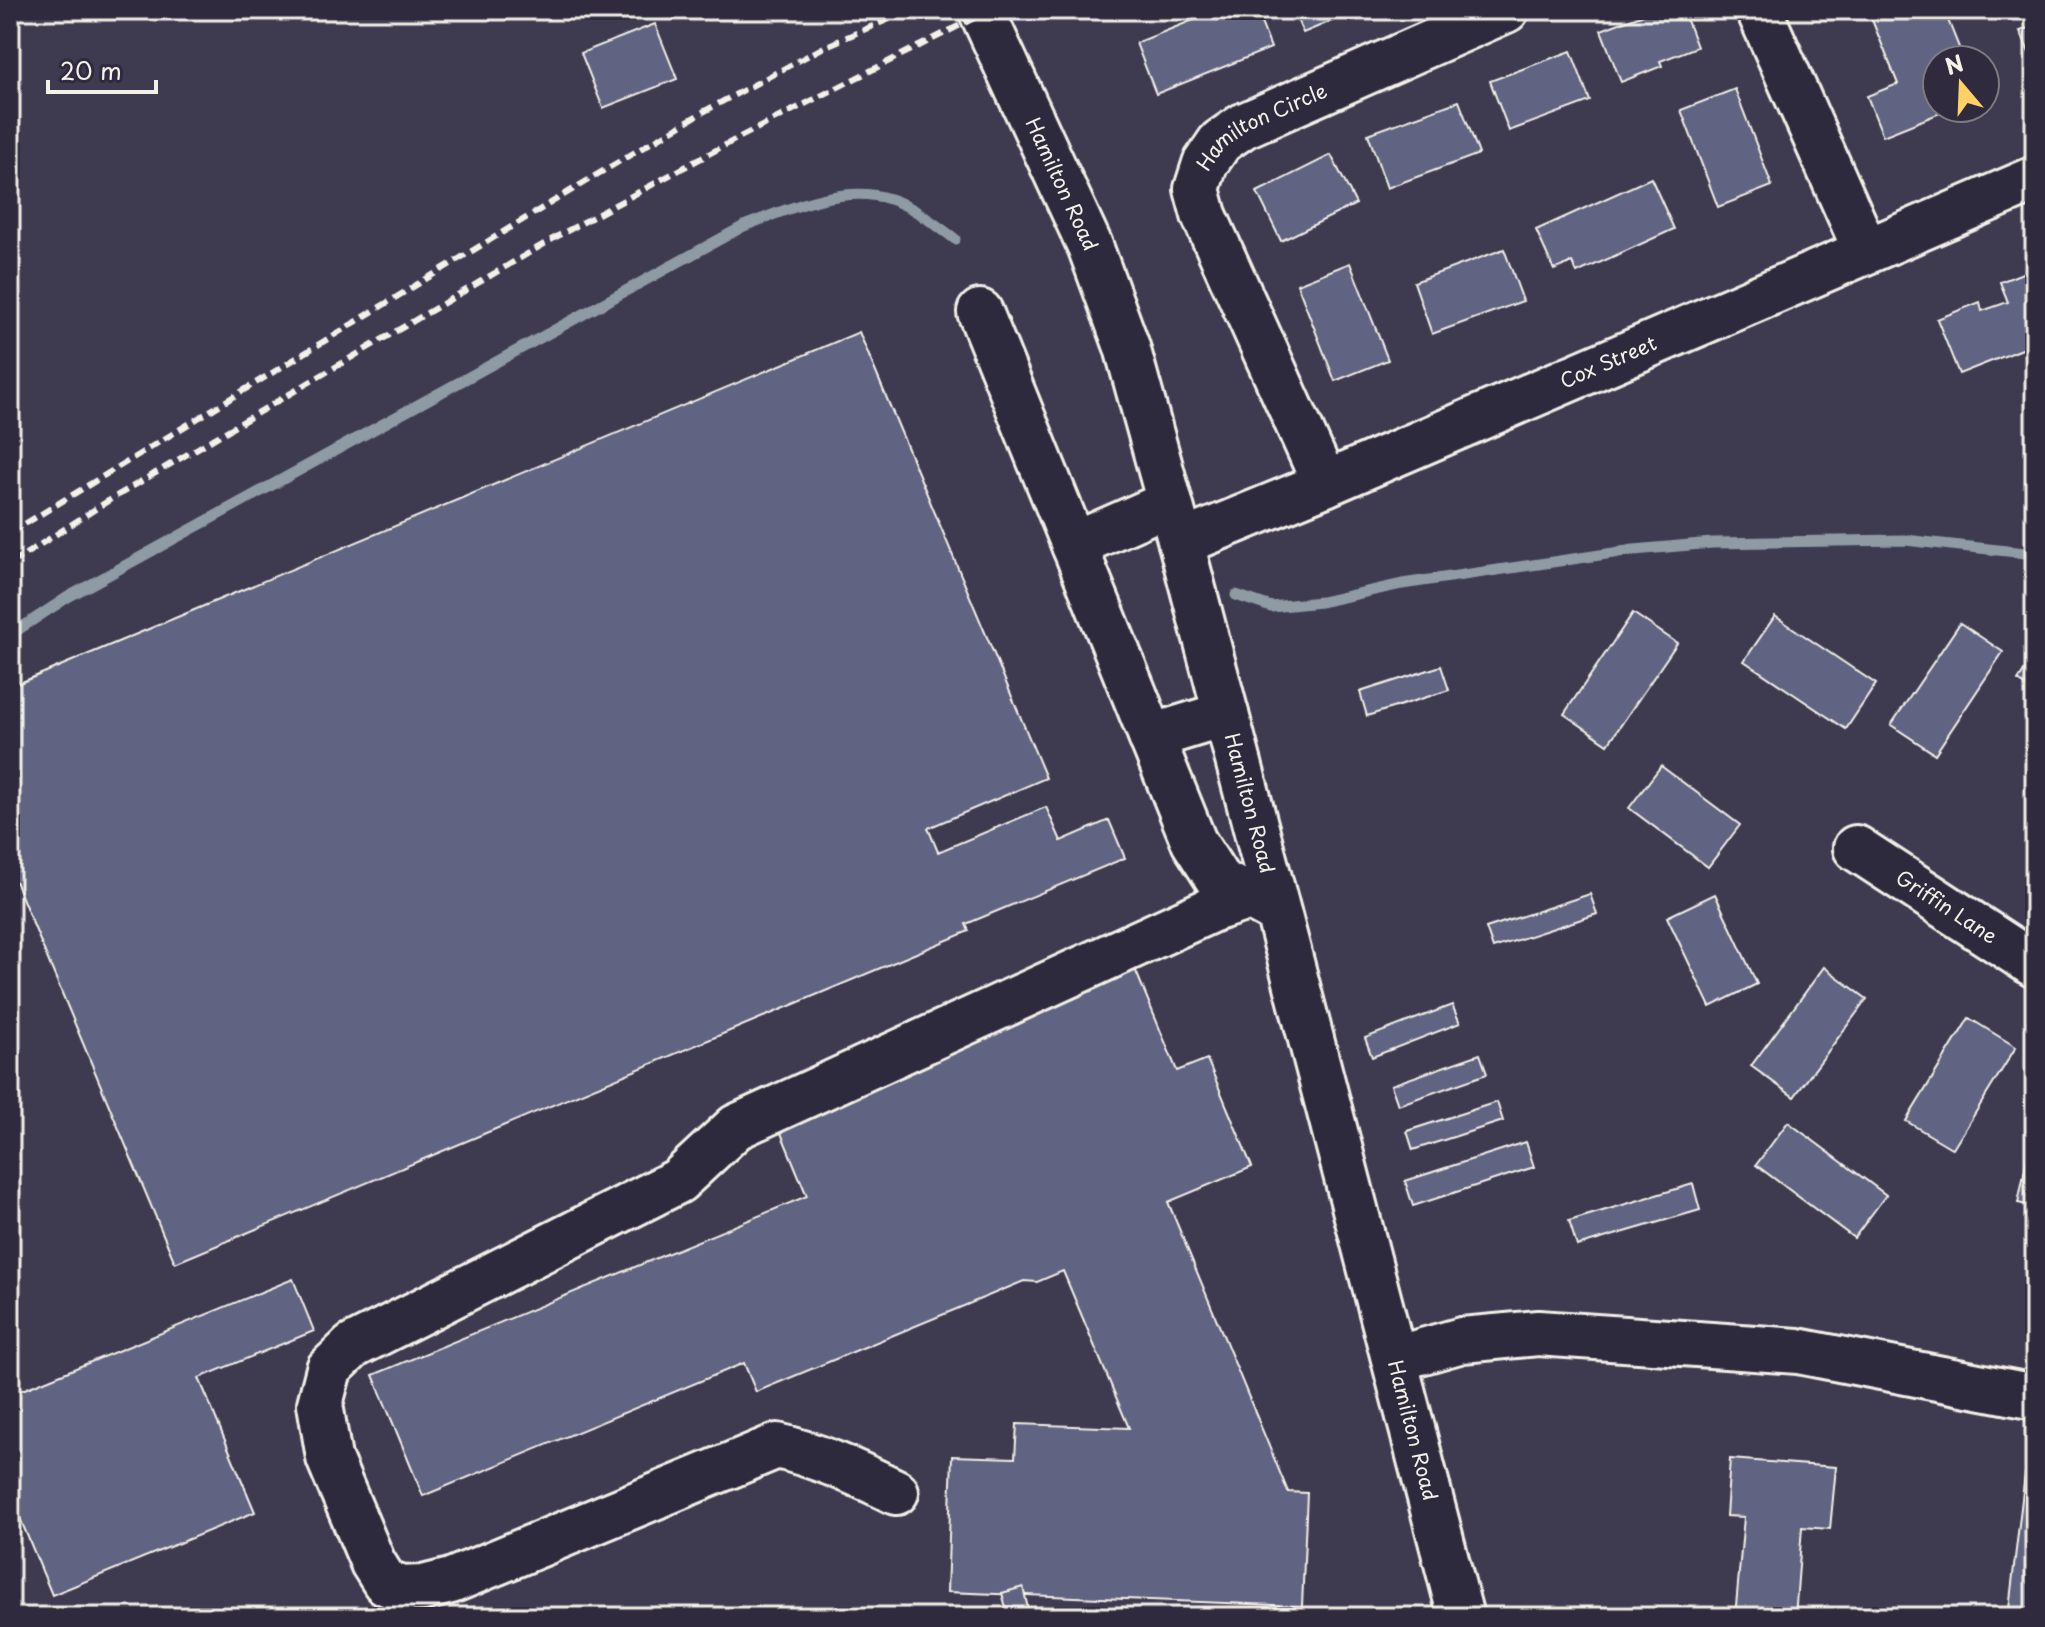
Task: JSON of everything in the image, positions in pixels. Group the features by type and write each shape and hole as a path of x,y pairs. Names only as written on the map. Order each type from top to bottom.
{"street":[{"name":"Hamilton Road","path":"981,10 1070,203 1127,347 1226,714 1264,904 1395,1359 1461,1617"},
{"name":"Hamilton Circle","path":"1325,484 1204,215 1197,189 1205,164 1220,142 1243,126 1506,10"},
{"path":"1759,10 1866,251"},
{"name":"Cox Street","path":"1074,545 1175,523 1325,484 2035,179"},
{"path":"980,312 1194,842 1219,881 1264,904"},
{"path":"1151,737 1226,714"},
{"name":"Griffin Lane","path":"1856,848 2035,965"},
{"path":"896,1492 845,1467 805,1452 777,1446 451,1581 423,1588 401,1589 385,1582 373,1563 329,1458 320,1404 329,1369 353,1346 678,1181 736,1127 1213,909 1264,904"},
{"path":"1395,1359 1462,1340 1538,1333 1798,1351 2035,1397"}],"building":[{"path":"1218,10 1256,10 1271,48 1156,94 1136,43"},
{"path":"1293,10 1358,10 1303,33"},
{"path":"1654,10 1683,10 1697,47 1660,61 1662,66 1621,82 1601,30"},
{"path":"1883,10 1944,10 1958,44 1921,44 1921,121 1883,136 1867,96 1898,84 1870,15"},
{"path":"655,24 677,79 603,108 581,53"},
{"path":"2035,26 2035,67 2020,31"},
{"path":"1571,51 1590,101 1509,131 1490,81"},
{"path":"1735,89 1772,186 1718,207 1681,110"},
{"path":"1459,101 1479,154 1387,188 1368,134"},
{"path":"1331,155 1356,204 1281,241 1257,192"},
{"path":"1651,178 1674,229 1577,273 1572,262 1554,270 1536,230"},
{"path":"1504,249 1523,301 1432,334 1414,282"},
{"path":"1350,263 1388,360 1335,381 1297,284"},
{"path":"2035,268 2035,344 1959,374 1937,319 1980,302 1982,311 2008,302 2000,282"},
{"path":"859,332 1046,778 928,828 938,852 1046,807 1061,841 1109,820 1125,858 966,924 969,931 175,1263 10,869 10,687"},
{"path":"1633,613 1677,643 1608,744 1564,714"},
{"path":"1775,616 1876,684 1846,729 1744,661"},
{"path":"1960,623 2003,652 1935,754 1891,725"},
{"path":"2035,654 2035,692 2018,681"},
{"path":"1441,666 1449,690 1367,716 1360,692"},
{"path":"1661,766 1740,825 1708,867 1629,808"},
{"path":"1590,894 1597,914 1493,948 1486,928"},
{"path":"1715,894 1757,984 1710,1007 1667,917"},
{"path":"1133,964 1177,1071 1207,1059 1252,1167 1168,1202 1288,1492 1307,1493 1302,1606 947,1592 952,1456 1015,1458 1017,1424 1129,1428 1063,1271 1037,1282 1024,1281 756,1392 744,1363 423,1496 373,1375 807,1196 774,1116"},
{"path":"1824,967 1867,999 1794,1097 1751,1066"},
{"path":"1452,1005 1460,1023 1372,1057 1365,1038"},
{"path":"1969,1018 2016,1047 1953,1149 1906,1121"},
{"path":"1480,1054 1487,1074 1398,1105 1391,1085"},
{"path":"1497,1102 1503,1121 1413,1150 1407,1131"},
{"path":"2035,1120 2035,1207 2018,1203"},
{"path":"1788,1122 1886,1195 1854,1238 1756,1165"},
{"path":"1526,1142 1534,1167 1413,1206 1405,1181"},
{"path":"1693,1184 1700,1210 1577,1246 1569,1221"},
{"path":"2035,1265 2035,1290 2028,1288"},
{"path":"293,1279 314,1331 199,1378 255,1512 52,1595 10,1494 10,1395"},
{"path":"1730,1459 1836,1467 1830,1529 1802,1527 1795,1617 1735,1617 1744,1517 1726,1516"},
{"path":"2025,1474 2035,1475 2035,1617 2008,1617"},
{"path":"1023,1587 1030,1617 999,1617 1008,1615 1002,1593"}],"waterway":[{"path":"10,635 68,597 744,226 816,200 854,194 872,195 890,199 924,216 955,239"},
{"path":"1236,595 1271,607 1321,602 1402,584 1634,550 1712,543 1905,540 2035,554"}],"railway":[{"path":"10,533 703,112 824,47 910,10"},
{"path":"10,564 108,501 556,237 740,137 990,10"}]}
